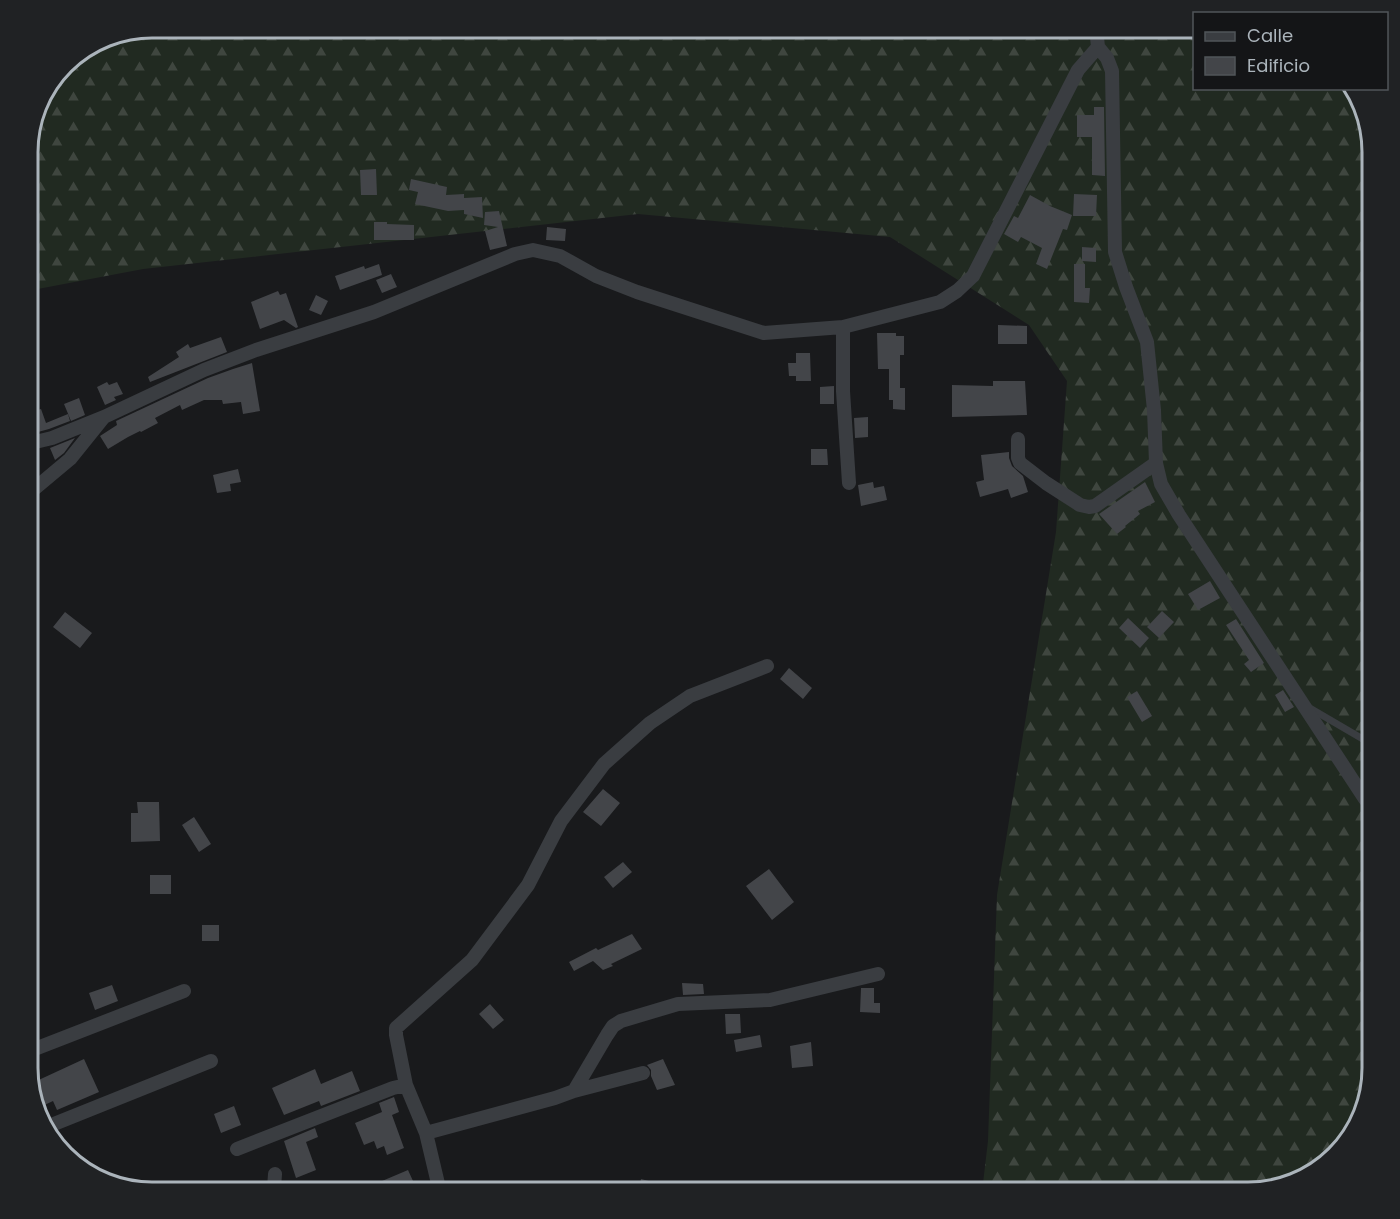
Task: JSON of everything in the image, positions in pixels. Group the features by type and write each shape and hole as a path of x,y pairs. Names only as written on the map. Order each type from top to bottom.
{"street":[{"path":"1097,38 1098,47 1107,58 1112,71 1115,252 1147,342 1154,410 1156,463 1161,484 1362,794"},
{"path":"38,441 104,417 204,370 256,350 374,312 515,254 533,250 560,256 596,276 636,292 764,333 843,327 940,302 957,291 973,276 1078,70 1098,47"},
{"path":"843,327 843,391 849,483"},
{"path":"38,486 70,459 104,417"},
{"path":"1018,439 1018,458 1024,467 1080,505 1089,507 1095,506 1156,463"},
{"path":"438,1182 426,1132 406,1085 396,1028 472,960 528,885 561,821 604,764 650,723 690,696 767,666"},
{"path":"574,1091 606,1035 613,1026 621,1021 678,1004 770,1000 878,974"},
{"path":"38,1048 184,991"},
{"path":"53,1124 211,1061"},
{"path":"426,1132 643,1073"},
{"path":"237,1149 406,1085"},
{"path":"274,1182 275,1174"}],"lane":[{"path":"1304,704 1362,738"}],"green space":[{"path":"144,38 1193,38 1193,90 1344,90 1351,101 1362,137 1362,1082 1354,1111 1339,1137 1318,1158 1299,1170 1263,1181 983,1182 988,1141 997,895 1056,532 1067,381 1029,325 890,237 638,214 143,269 38,289 38,137 46,108 66,76 82,61 101,49 130,40"}],"building":[{"path":"1094,107 1104,107 1105,176 1092,175 1092,137 1077,137 1077,115 1094,115"},
{"path":"376,169 377,195 361,195 360,170"},
{"path":"411,179 447,187 446,195 464,194 464,198 482,197 483,218 464,214 464,210 448,211 415,204 418,192 409,190"},
{"path":"1074,194 1097,195 1096,216 1073,216"},
{"path":"1030,195 1072,215 1067,230 1063,229 1047,269 1036,264 1042,248 1021,237 1018,242 1004,234 1014,216 1018,218"},
{"path":"499,211 507,246 490,250 485,231 498,227 484,225 485,212"},
{"path":"374,222 414,225 414,240 374,240"},
{"path":"547,227 566,229 565,241 546,240"},
{"path":"1082,247 1096,248 1096,262 1082,261"},
{"path":"379,264 382,275 340,290 335,276 364,266 365,269"},
{"path":"1074,264 1085,264 1085,288 1090,288 1089,303 1074,302"},
{"path":"391,274 397,287 382,293 376,280"},
{"path":"278,291 280,295 286,293 298,327 284,320 260,329 251,302"},
{"path":"316,295 328,301 321,315 309,310"},
{"path":"998,325 1027,326 1027,344 998,344"},
{"path":"877,333 896,333 896,336 904,336 904,355 900,355 900,388 905,388 905,410 893,409 893,400 889,400 889,369 878,369"},
{"path":"221,337 227,352 150,382 148,377 179,357 176,352 188,344 190,348"},
{"path":"796,353 810,353 811,381 796,381 796,376 789,376 788,363 796,363"},
{"path":"252,363 260,411 243,414 241,402 223,404 222,400 204,400 182,410 180,405 155,418 158,423 108,449 100,436 117,425 116,421 208,378"},
{"path":"993,381 1025,381 1027,415 952,417 952,385 993,386"},
{"path":"107,382 109,385 117,382 123,394 114,397 116,400 105,405 97,387"},
{"path":"834,386 834,404 820,404 820,387"},
{"path":"79,398 85,415 71,421 64,404"},
{"path":"41,409 46,423 68,414 70,421 38,432 38,410"},
{"path":"868,417 868,437 855,438 854,418"},
{"path":"75,438 64,453 55,460 50,448"},
{"path":"811,449 827,449 828,465 811,465"},
{"path":"1009,452 1012,466 1023,476 1028,492 1011,498 1008,489 980,497 976,482 984,480 981,455"},
{"path":"238,469 241,482 230,484 231,491 217,493 213,475"},
{"path":"873,482 874,488 884,486 887,500 861,506 858,485"},
{"path":"1145,482 1155,502 1138,511 1140,514 1117,534 1099,514"},
{"path":"1210,581 1220,598 1198,610 1188,594"},
{"path":"1162,611 1174,622 1159,638 1147,627"},
{"path":"65,612 92,633 80,648 53,627"},
{"path":"1128,618 1149,638 1140,648 1119,628"},
{"path":"1236,619 1264,663 1251,672 1244,664 1249,660 1226,625"},
{"path":"789,668 812,688 803,699 780,679"},
{"path":"1283,690 1294,707 1285,712 1275,695"},
{"path":"1137,691 1152,716 1142,722 1127,697"},
{"path":"603,789 620,803 601,826 583,812"},
{"path":"137,802 159,802 160,841 131,842 131,813 138,813"},
{"path":"194,817 211,844 199,852 182,825"},
{"path":"623,862 632,872 613,888 604,877"},
{"path":"769,869 794,902 772,920 746,886"},
{"path":"150,875 171,875 171,894 150,894"},
{"path":"202,925 219,925 219,941 202,941"},
{"path":"632,934 642,949 611,964 613,966 603,970 593,961 574,971 569,962 596,948 598,950"},
{"path":"682,983 703,984 704,994 683,995"},
{"path":"112,985 118,1001 95,1010 89,993"},
{"path":"861,988 874,988 874,1003 880,1003 880,1013 860,1012"},
{"path":"490,1004 504,1020 493,1029 479,1014"},
{"path":"725,1014 740,1014 741,1033 726,1034"},
{"path":"760,1035 762,1047 736,1052 734,1040"},
{"path":"811,1042 813,1066 792,1068 790,1046"},
{"path":"84,1059 99,1092 57,1110 53,1101 44,1105 39,1080"},
{"path":"663,1059 675,1085 657,1090 651,1070 647,1065"},
{"path":"315,1069 321,1084 352,1071 360,1091 321,1106 319,1101 284,1115 272,1088"},
{"path":"394,1097 399,1112 392,1115 404,1148 387,1155 384,1146 377,1149 374,1141 364,1145 355,1123 382,1112 379,1103"},
{"path":"234,1106 241,1125 221,1133 214,1114"},
{"path":"315,1128 318,1137 306,1142 316,1170 296,1178 284,1141"},
{"path":"408,1170 413,1182 380,1182"}]}
